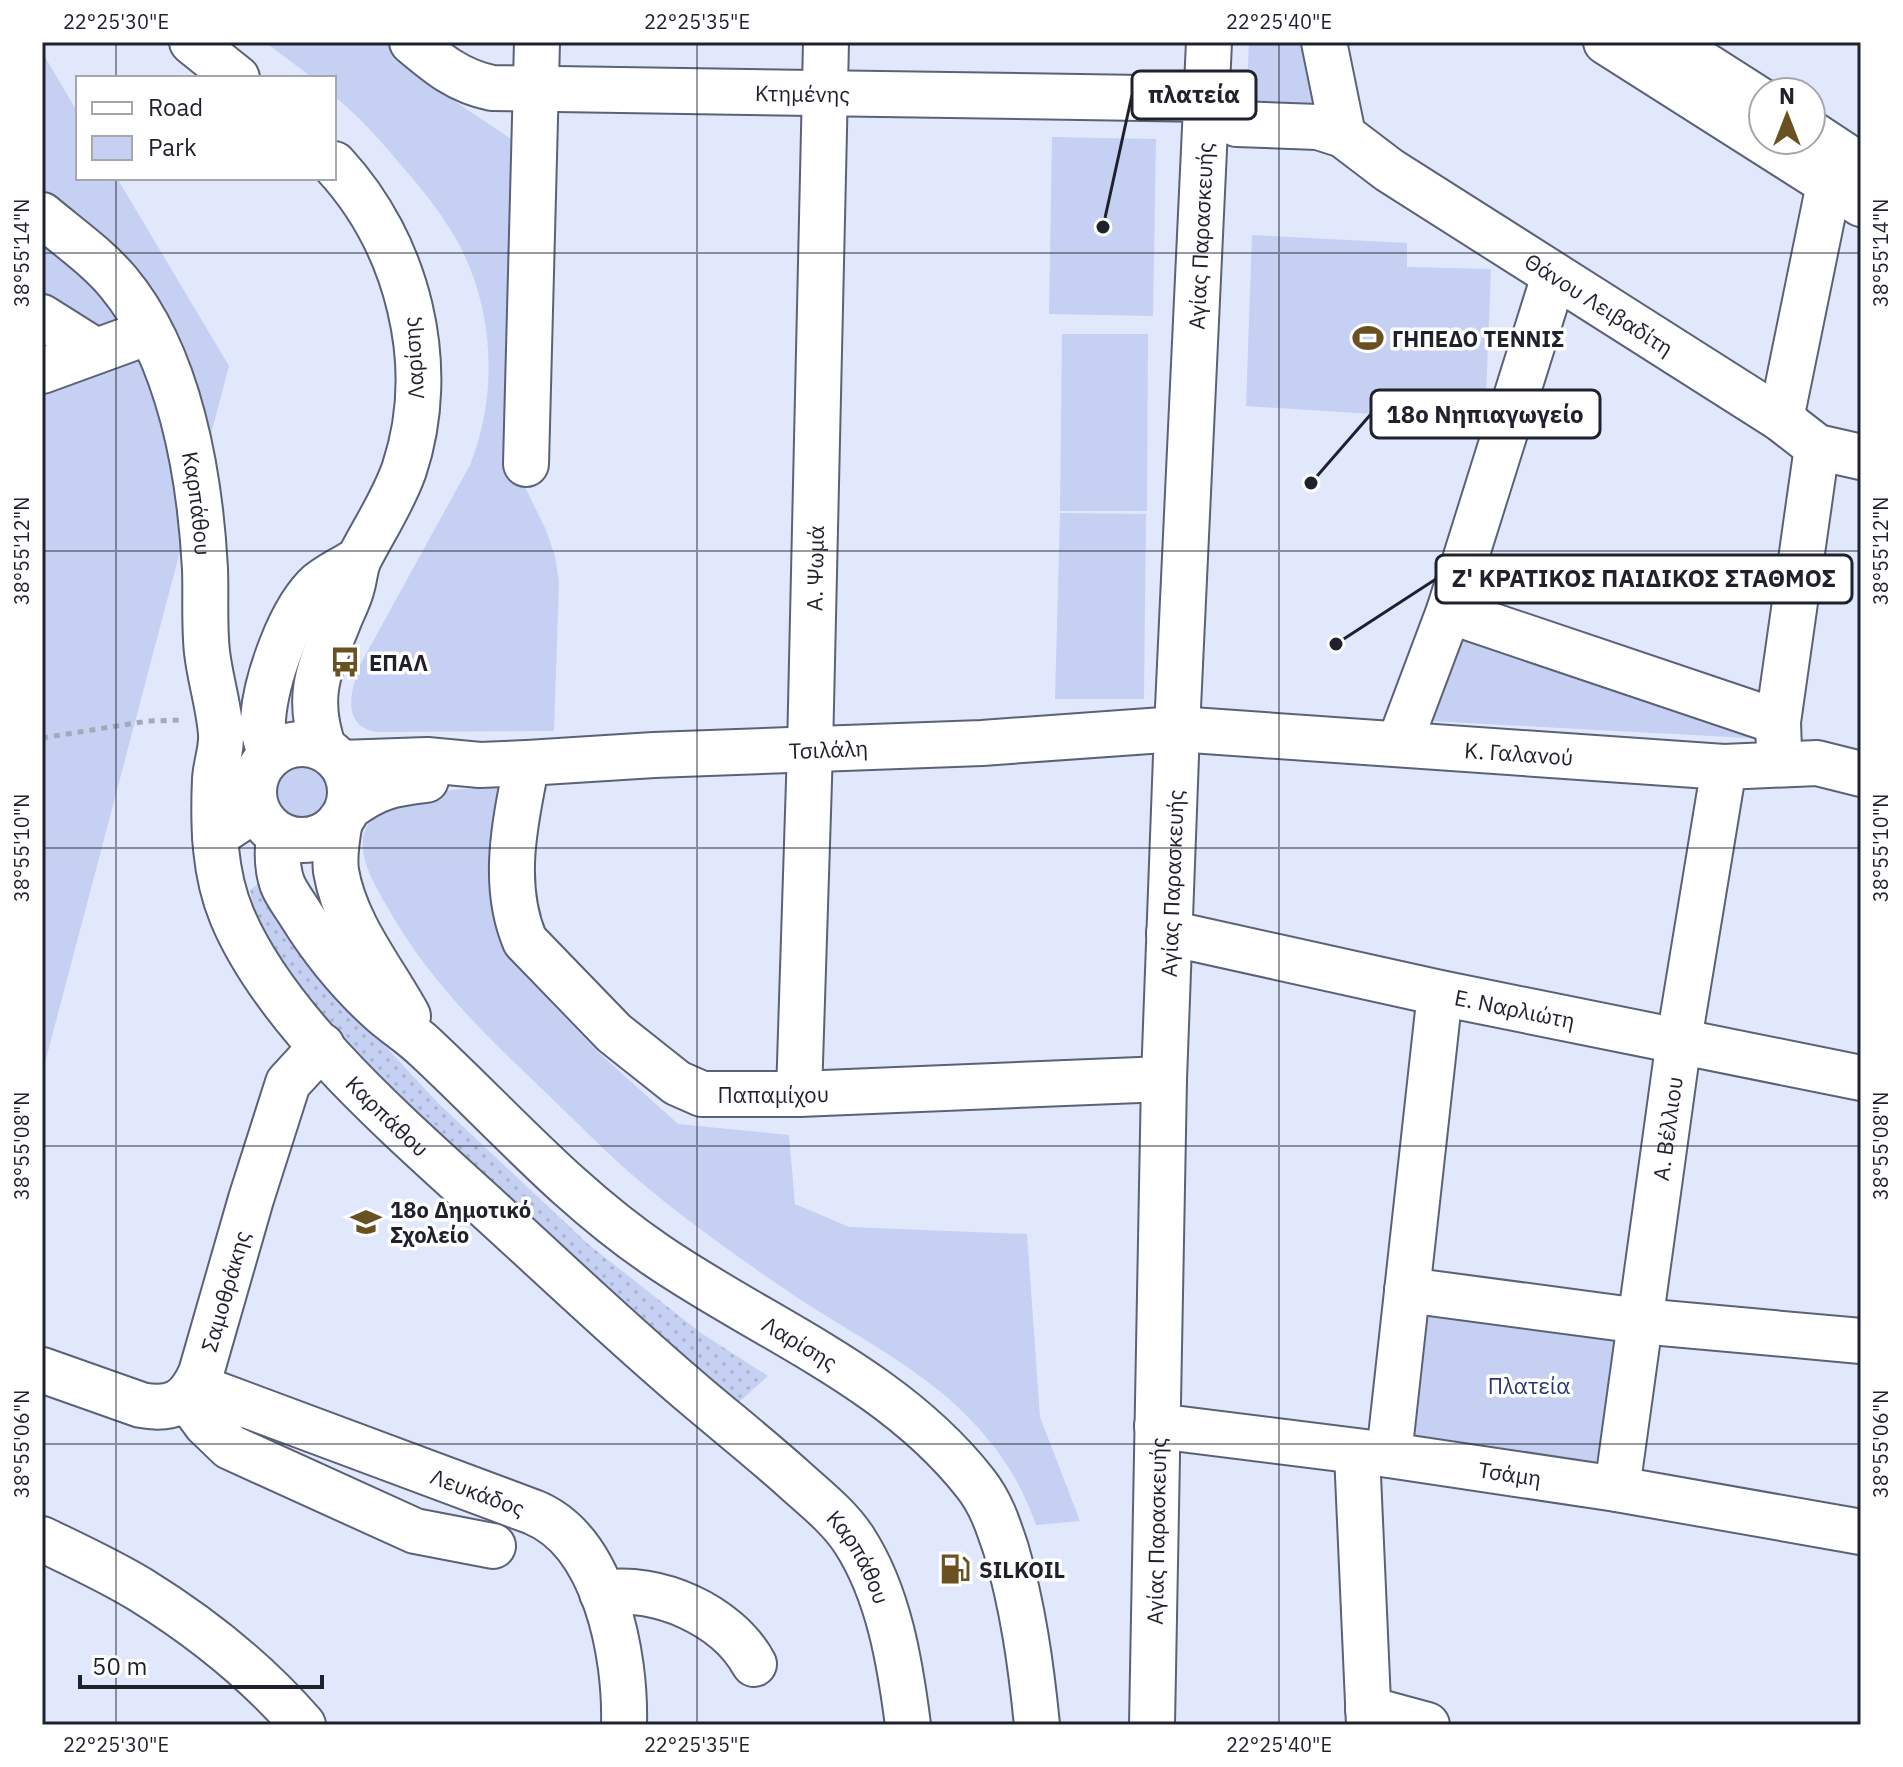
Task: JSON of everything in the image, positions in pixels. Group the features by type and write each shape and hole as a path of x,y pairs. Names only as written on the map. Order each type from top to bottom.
{"street":[{"path":"192,42 234,76"},
{"name":"Κτημένης","path":"412,42 450,74 472,84 492,88 1207,99"},
{"path":"526,464 537,42"},
{"name":"Α. Ψωμά","path":"799,1094 826,42"},
{"name":"Αγίας Παρασκευής","path":"1152,1725 1164,1079 1209,42"},
{"path":"1324,42 1343,135"},
{"path":"1606,42 1850,184"},
{"path":"1684,46 1747,91"},
{"name":"Θάνου Λειβαδίτη","path":"1207,99 1237,124 1318,127 1343,135 1389,170 1781,419 1817,447 1861,457"},
{"path":"1827,154 1850,184"},
{"name":"Λαρίσης","path":"332,756 314,723 315,687 326,649 352,588 358,560 403,471 417,405 412,323 399,265 384,231 336,166"},
{"path":"1781,419 1850,184"},
{"name":"Καρπάθου","path":"42,215 116,280 135,305 175,389 196,474 205,566 207,651 222,738 215,775 218,871 226,900 247,946 276,992 322,1046 424,1150 597,1311 798,1483 842,1525 869,1569 886,1615 898,1658 908,1725"},
{"path":"1399,744 1449,611 1554,276"},
{"path":"42,317 96,351"},
{"path":"42,371 96,351 155,344"},
{"path":"1449,611 1779,743 1817,447"},
{"name":"Λαρίσης","path":"358,560 320,583 299,611 270,679 262,722 266,793 282,885 328,956 384,1014 425,1046 542,1162 614,1224 706,1288 867,1383 913,1419 959,1464 976,1483 995,1514 1013,1572 1026,1630 1037,1725"},
{"name":"Τσιλάλη","path":"480,765 982,743 1177,729"},
{"name":"Κ. Γαλανού","path":"1177,729 1724,767 1779,743 1817,763 1861,774"},
{"path":"222,738 266,793 295,840 312,840 328,833 371,791 391,784 458,776 480,765"},
{"path":"215,836 266,793 296,744 310,744 332,756 480,765"},
{"path":"332,756 350,785 344,815"},
{"name":"Παπαμίχου","path":"527,763 515,821 512,900 525,941 535,955 614,1033 677,1083 702,1094 799,1094 1164,1079"},
{"name":"Α. Βέλλιου","path":"1617,1489 1679,1040 1724,767"},
{"name":"Λαρίσης","path":"344,815 336,847 336,871 350,917 425,1046"},
{"name":"Ε. Ναρλιώτη","path":"1169,933 1440,993 1861,1078"},
{"path":"1427,1725 1369,1717 1373,1454 1407,1290 1440,993"},
{"name":"Σαμοθράκης","path":"191,1392 288,1083 322,1046"},
{"path":"1407,1290 1640,1321 1861,1341"},
{"path":"42,1370 155,1408 166,1406 191,1392"},
{"name":"Λευκάδος","path":"191,1392 206,1424 230,1447 415,1531 493,1546"},
{"name":"Λευκάδος","path":"191,1392 544,1517 567,1533 579,1547 602,1593 614,1632 624,1696 624,1725"},
{"name":"Τσάμη","path":"1157,1426 1617,1489 1861,1532"},
{"path":"42,1539 139,1589 178,1614 237,1662 303,1725"},
{"path":"602,1593 638,1591 697,1612 738,1640 754,1664"}],"path":[{"path":"42,738 148,721 182,720 222,738"}],"green space":[{"path":"265,42 388,42 459,104 517,143 520,477 546,530 555,556 559,582 554,731 378,732 366,729 353,715 352,696 360,665 470,465 486,406 488,345 476,284 465,256 435,206 381,141 336,98 336,76 310,76"},
{"path":"1249,42 1309,42 1324,118 1246,111"},
{"path":"42,52 76,110 76,180 118,180 229,366 42,1074"},
{"path":"1052,137 1156,139 1153,316 1049,314"},
{"name":"ΓΗΠΕΔΟ ΤΕΝΝΙΣ","path":"1252,235 1407,243 1407,267 1491,269 1485,421 1246,406"},
{"path":"1062,334 1148,334 1147,511 1060,511"},
{"path":"1060,513 1146,514 1144,699 1055,699"},
{"path":"1471,628 1754,723 1748,738 1430,721 1447,638"},
{"path":"294,755 305,755 337,781 338,792 323,820 303,828 282,822 265,796 272,770"},
{"path":"508,787 500,879 513,963 597,1051 678,1124 789,1135 795,1204 849,1227 1027,1234 1040,1417 1080,1521 1036,1525 1020,1488 1001,1456 977,1426 948,1398 891,1356 745,1261 652,1192 496,1044 455,1001 418,955 368,870 363,848 367,825 387,806 419,795"},
{"path":"258,884 263,885 332,989 438,1103 588,1244 701,1333 768,1376 737,1404 399,1096 329,1024 281,964 264,933 252,901 250,890"},
{"name":"Πλατεία","path":"1419,1299 1628,1327 1609,1467 1399,1436"}],"place":[{"name":"πλατεία","path":"1103,227"},
{"name":"ΓΗΠΕΔΟ ΤΕΝΝΙΣ","path":"1368,338"},
{"name":"18ο Νηπιαγωγείο","path":"1311,483"},
{"name":"Ζ' ΚΡΑΤΙΚΟΣ ΠΑΙΔΙΚΟΣ ΣΤΑΘΜΟΣ","path":"1336,644"},
{"name":"ΕΠΑΛ","path":"345,662"},
{"name":"18ο Δημοτικό Σχολείο","path":"366,1222"},
{"name":"SILKOIL","path":"955,1569"}]}
